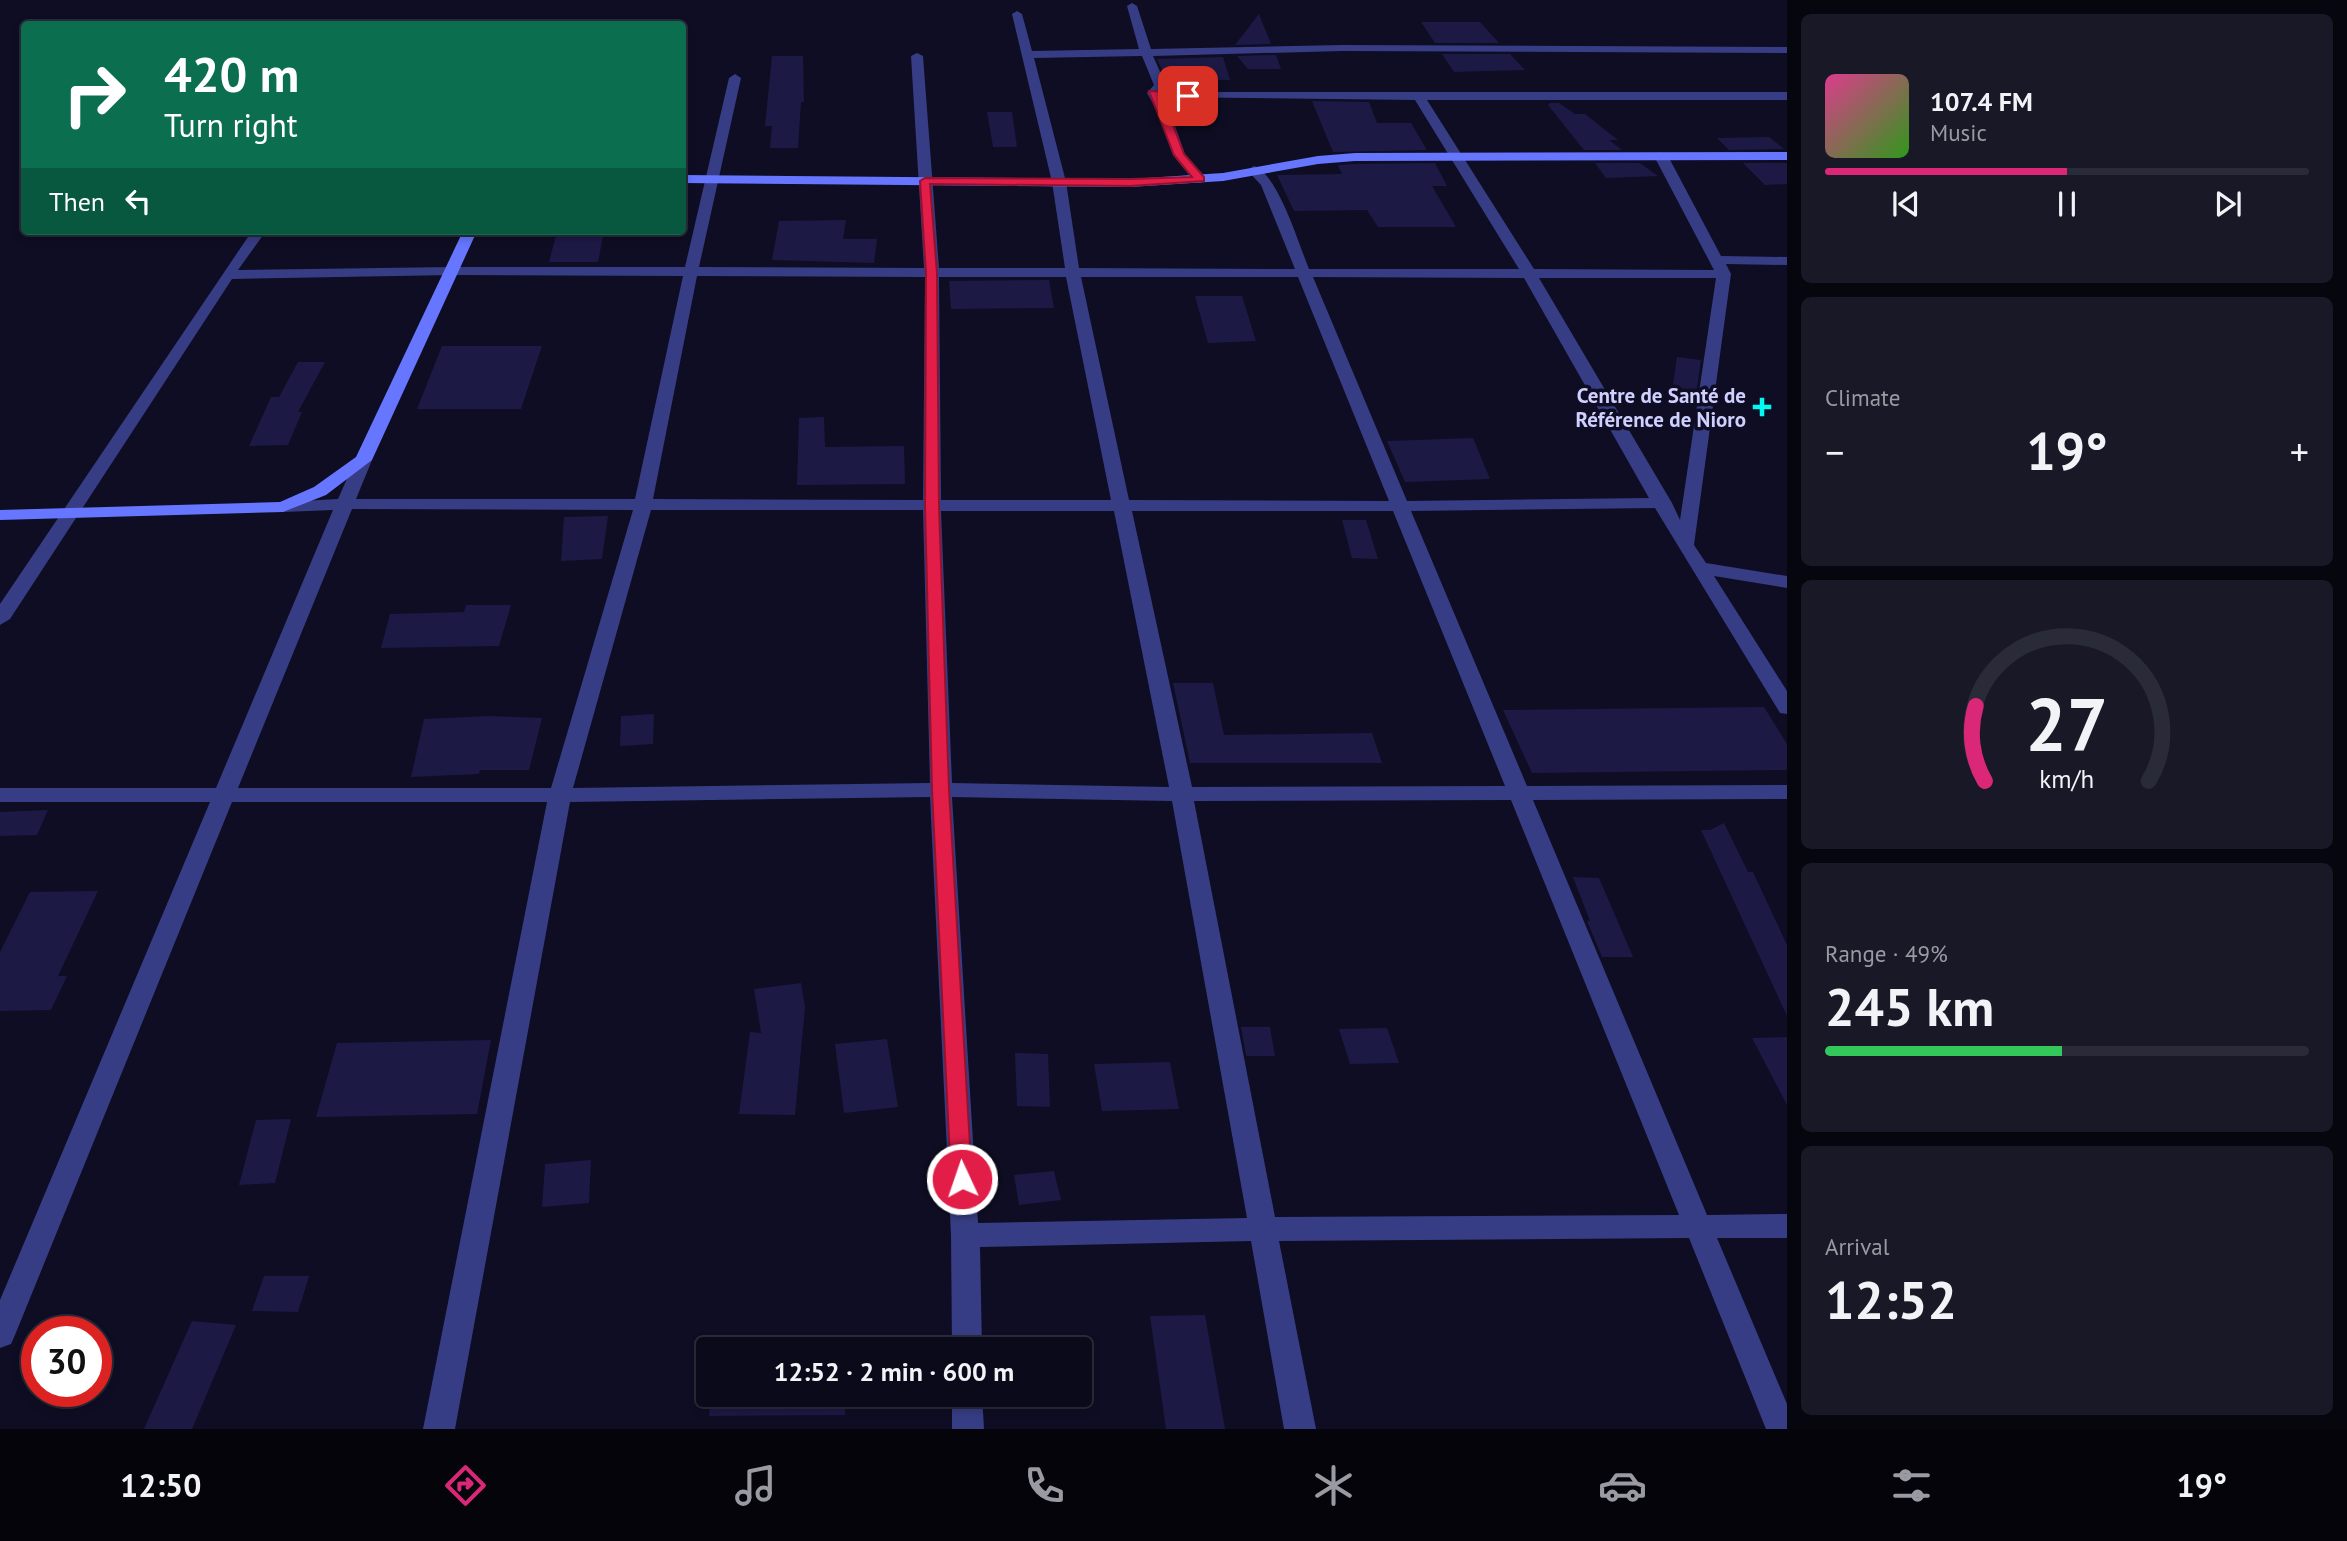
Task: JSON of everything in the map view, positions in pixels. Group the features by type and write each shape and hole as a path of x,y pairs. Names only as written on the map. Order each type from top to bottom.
{"street":[{"path":"1132,6 1146,52 1160,85 1153,93"},
{"path":"1017,14 1059,182 1073,274 1182,794 1300,1429"},
{"path":"1027,55 1342,48 1787,50"},
{"path":"917,56 932,273 932,506 941,790 965,1235 967,1337"},
{"path":"439,1429 560,795 643,506 710,179 735,78"},
{"path":"1153,93 1188,96 1787,96"},
{"path":"1153,93 1164,112 1179,155 1200,179"},
{"path":"1419,97 1530,275 1685,545 1787,708"},
{"path":"1661,156 1721,267 1685,545"},
{"path":"686,179 1059,182 1200,179 1355,157 1787,156"},
{"path":"1254,170 1267,184 1782,1429"},
{"path":"0,619 256,235"},
{"path":"0,1335 343,505 468,235"},
{"path":"227,275 452,271 1530,275 1721,267 1787,261"},
{"path":"283,507 320,491 363,460"},
{"path":"0,515 343,505 1400,506 1663,503"},
{"path":"1700,568 1787,582"},
{"path":"0,795 560,795 941,790 1182,794 1787,792"},
{"path":"965,1235 1263,1229 1787,1226"},
{"path":"967,1407 968,1429"}],"building":[{"path":"1259,14 1271,44 1235,45"},
{"path":"1421,22 1480,22 1499,43 1435,43"},
{"path":"1442,54 1510,54 1525,70 1454,72"},
{"path":"1276,55 1281,69 1248,69 1237,56"},
{"path":"772,56 803,56 804,102 801,102 798,148 770,148 772,126 765,126"},
{"path":"1223,57 1230,80 1166,79 1157,59"},
{"path":"1312,101 1369,102 1377,123 1411,123 1427,150 1333,152"},
{"path":"1559,103 1575,114 1585,114 1618,140 1609,140 1622,150 1584,150 1548,105"},
{"path":"987,112 1012,112 1017,147 993,147"},
{"path":"1769,137 1784,149 1729,150 1717,138"},
{"path":"1435,163 1447,186 1432,186 1456,227 1378,227 1367,210 1294,211 1277,175 1342,174 1338,165"},
{"path":"1595,163 1640,163 1658,176 1606,178"},
{"path":"1743,163 1787,163 1787,184 1765,185"},
{"path":"846,220 843,239 877,239 874,263 772,260 779,221"},
{"path":"556,235 603,235 598,262 549,262"},
{"path":"1049,280 1054,308 951,309 949,281"},
{"path":"1195,296 1242,296 1256,341 1208,343"},
{"path":"442,346 542,346 521,409 417,409"},
{"path":"1677,357 1701,360 1696,395 1672,391"},
{"path":"298,362 325,362 298,412 302,412 288,445 249,446 271,397 279,397"},
{"path":"824,417 825,447 904,446 905,484 797,485 799,418"},
{"path":"1473,438 1490,479 1405,482 1387,441"},
{"path":"608,516 602,559 561,561 564,517"},
{"path":"1342,520 1366,520 1378,559 1352,558"},
{"path":"466,605 511,605 499,646 381,648 390,614 464,612"},
{"path":"1173,683 1213,683 1224,735 1372,733 1382,763 1190,763"},
{"path":"1764,707 1787,744 1787,770 1532,773 1503,710"},
{"path":"654,714 653,744 620,746 621,716"},
{"path":"489,716 542,718 529,770 480,770 479,774 411,777 424,719"},
{"path":"48,810 37,835 0,836 0,812"},
{"path":"1724,823 1748,872 1753,872 1787,945 1787,1016 1701,830 1710,830"},
{"path":"1573,877 1599,878 1633,957 1602,957"},
{"path":"98,891 58,976 67,976 51,1010 0,1011 0,952 30,892"},
{"path":"801,983 805,1007 795,1115 739,1114 750,1032 761,1033 754,989"},
{"path":"1241,1027 1270,1027 1275,1056 1246,1056"},
{"path":"1387,1028 1399,1063 1350,1064 1339,1029"},
{"path":"1787,1037 1787,1105 1752,1038"},
{"path":"887,1039 898,1107 844,1113 835,1044"},
{"path":"491,1040 477,1114 316,1117 337,1043"},
{"path":"1015,1053 1048,1054 1050,1107 1017,1106"},
{"path":"1170,1062 1179,1109 1102,1111 1094,1064"},
{"path":"291,1119 275,1183 239,1185 256,1120"},
{"path":"591,1160 589,1203 542,1207 545,1164"},
{"path":"1054,1171 1061,1200 1019,1205 1014,1175"},
{"path":"264,1276 309,1276 298,1312 252,1311"},
{"path":"1205,1315 1225,1429 1166,1429 1150,1316"},
{"path":"192,1321 236,1325 192,1429 144,1429"},
{"path":"710,1407 845,1407 845,1415 709,1416"}],"place":[{"name":"Centre de Santé de Référence de Nioro","path":"1762,407"}],"route":[{"path":"962,1179 941,790 932,506 932,273 925,181 1130,183 1200,179 1179,155 1164,112 1153,93 1188,96"}]}
